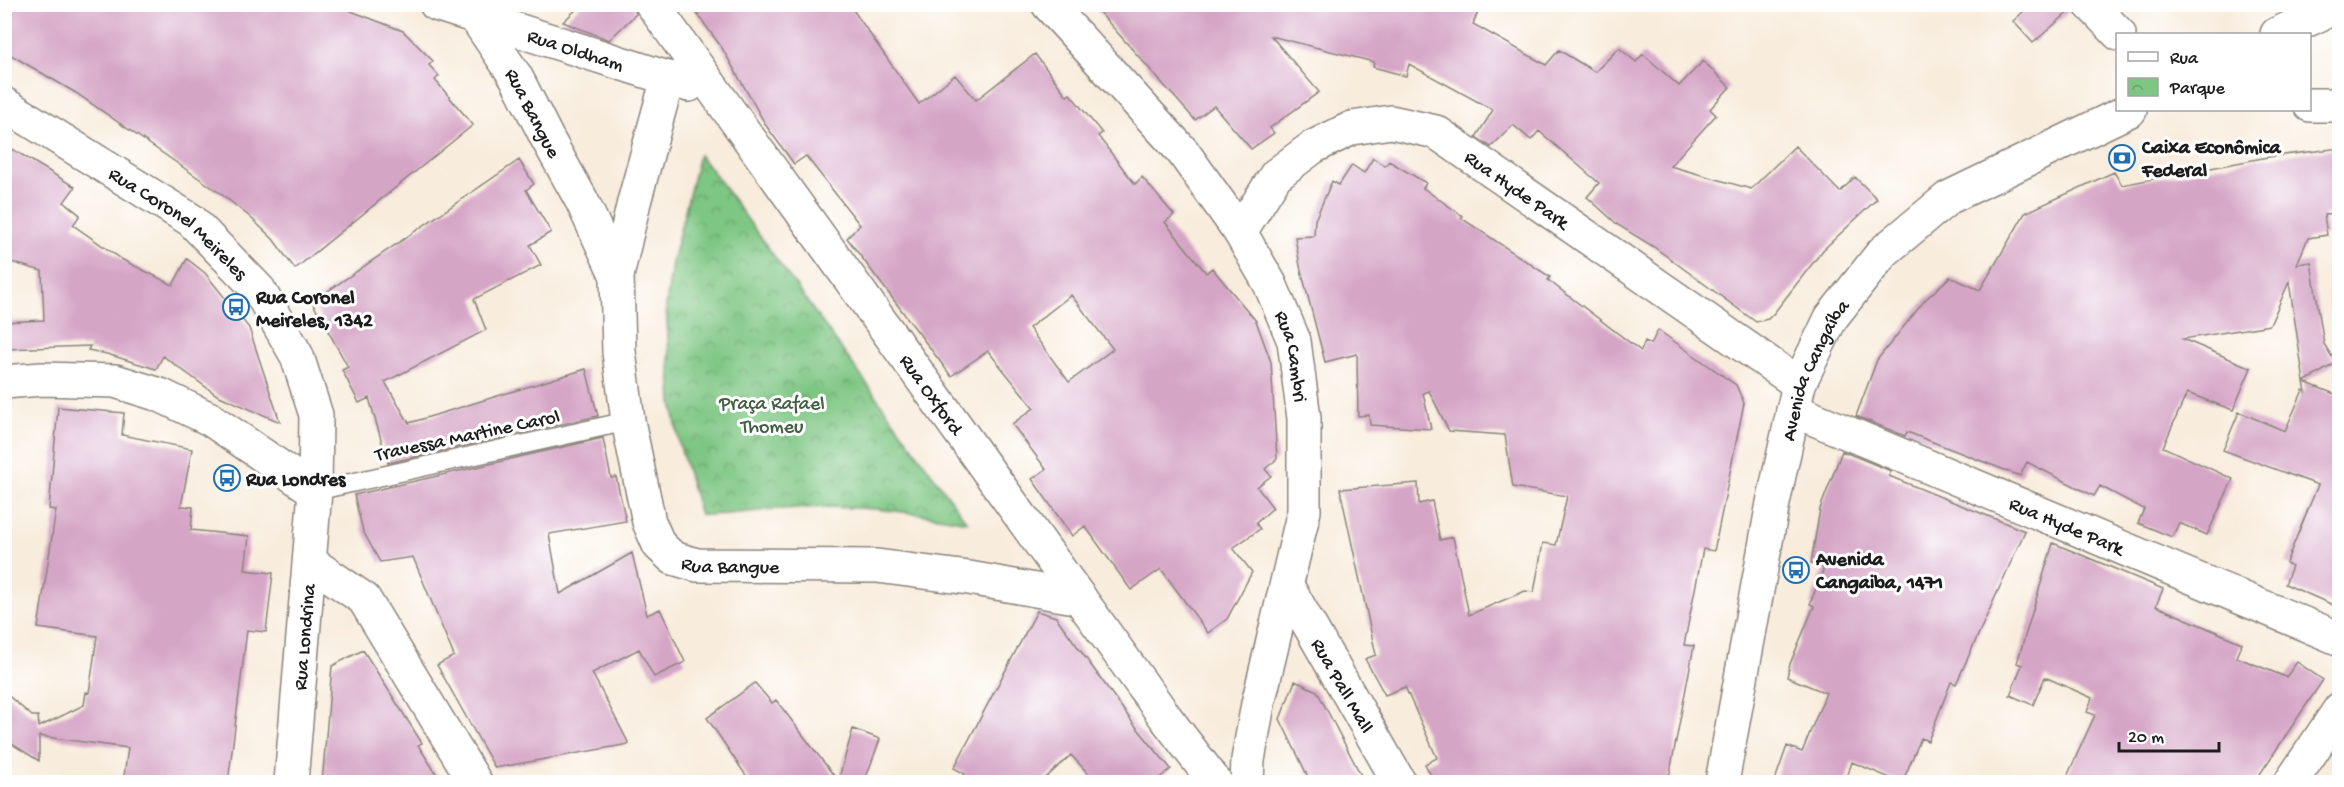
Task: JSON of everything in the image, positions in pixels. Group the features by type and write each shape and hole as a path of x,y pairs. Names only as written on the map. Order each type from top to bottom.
{"street":[{"name":"Rua Oldham","path":"436,4 715,93"},
{"name":"Rua Oxford","path":"652,4 1215,783"},
{"name":"Rua Cambri","path":"1048,4 1183,152 1240,232 1270,284 1294,341 1304,418 1304,512 1258,704 1248,760 1247,783"},
{"path":"2090,4 2118,33"},
{"path":"2279,33 2340,5"},
{"name":"Rua Bangue","path":"476,18 516,77 582,201 617,276"},
{"name":"Rua Bangue","path":"668,78 634,202 617,276 619,352 628,421 649,522 659,545 672,558 697,565 878,566 969,578 1080,598"},
{"name":"Rua Coronel Meireles","path":"4,104 191,220 259,290 297,356 316,415 315,491"},
{"path":"2311,105 2340,105"},
{"name":"Avenida Cangaíba","path":"1722,783 1773,503 1796,397 1831,318 1883,252 1948,198 2128,111"},
{"name":"Rua Hyde Park","path":"1240,232 1276,175 1323,142 1352,128 1391,122 1436,132 1796,397 2340,639"},
{"path":"4,382 42,379 115,381 160,395 210,419 315,491"},
{"name":"Rua Londrina","path":"291,783 315,491"},
{"path":"310,562 364,599 475,783"},
{"name":"Rua Pall Mall","path":"1287,586 1399,783"},
{"path":"2291,783 2340,709"}],"lane":[{"name":"Travessa Martine Carol","path":"315,491 628,421"}],"green space":[{"name":"Praça Rafael Thomeu","path":"699,155 967,522 904,512 839,507 700,515 679,443 672,401 666,306 672,262"}],"building":[{"path":"4,4 333,4 403,31 433,61 429,65 439,76 435,80 473,125 295,269 273,239 220,193 76,93 4,51"},
{"path":"582,4 633,4 636,14 609,40 563,22"},
{"path":"690,4 849,4 919,104 955,75 976,100 1035,54 1067,96 1070,94 1102,133 1098,136 1135,184 1142,177 1174,215 1165,222 1206,273 1212,268 1256,321 1271,362 1277,459 1265,469 1271,476 1257,487 1273,508 1256,523 1260,529 1233,548 1252,572 1227,619 1208,633 1161,569 1131,590 1085,526 1072,536 1032,479 1046,469 1012,424 1034,408 988,351 951,376 847,238 860,225 806,156 794,164 767,127 722,48","holes":["1071,295 1113,349 1069,382 1029,328"]},
{"path":"1092,4 1481,4 1473,24 1546,65 1559,50 1595,72 1619,48 1636,62 1643,54 1679,86 1703,61 1730,87 1710,109 1716,115 1670,166 1751,189 1795,146 1840,192 1855,177 1877,199 1823,250 1774,313 1768,319 1756,322 1654,247 1618,225 1587,197 1599,183 1539,131 1531,140 1513,125 1491,147 1476,137 1493,110 1409,64 1406,76 1373,67 1374,62 1271,36 1319,92 1270,128 1274,133 1251,149 1214,106 1195,120"},
{"path":"2032,4 2072,4 2072,9 2033,43 2013,21"},
{"path":"4,144 75,187 64,202 80,215 73,225 123,260 173,285 187,259 205,273 249,328 280,422 217,395 163,356 156,369 88,350 90,346 4,349 4,322 44,320 42,271 4,260"},
{"path":"2340,148 2340,213 2324,214 2327,235 2308,238 2297,264 2311,262 2324,344 2336,363 2304,382 2289,282 2270,325 2183,339 2251,368 2233,410 2187,393 2163,447 2233,479 2207,535 2179,523 2172,537 2138,523 2144,509 2100,486 2094,496 2027,462 2020,476 1907,432 1905,436 1856,416 1877,360 1926,299 1950,277 1980,290 2025,213 2114,172 2122,185 2268,157"},
{"path":"1373,158 1385,166 1389,161 1426,183 1423,188 1463,216 1461,218 1550,277 1548,280 1641,351 1645,341 1651,344 1658,330 1736,385 1744,403 1714,551 1703,549 1684,645 1694,646 1668,783 1435,783 1425,764 1437,758 1405,687 1385,695 1365,659 1376,655 1340,489 1418,483 1419,504 1432,501 1440,540 1453,537 1469,615 1525,591 1534,592 1543,543 1556,545 1567,496 1513,487 1505,435 1449,431 1429,391 1423,393 1431,429 1370,425 1369,415 1358,416 1357,354 1325,362 1300,266 1295,237 1314,236 1315,220 1332,181 1339,185 1352,165 1364,173"},
{"path":"519,160 534,184 526,190 551,232 530,245 541,265 474,299 486,330 385,382 409,423 586,369 598,416 388,463 369,398 359,403 342,370 348,367 312,302"},
{"path":"2304,382 2340,396 2340,608 2285,584 2292,566 2286,563 2318,485 2223,450 2239,412 2285,431 2303,390 2306,392"},
{"path":"58,407 124,413 122,435 192,449 181,506 193,507 191,530 249,536 245,570 273,573 266,632 247,630 228,783 123,783 128,748 39,736 39,761 4,739 4,692 32,716 38,716 39,727 84,705 86,692 89,693 97,636 38,628 56,510 49,509"},
{"path":"603,438 611,478 616,477 626,521 549,534 560,594 632,553 647,615 660,609 685,662 654,677 639,649 592,673 629,744 495,768 437,665 454,656 413,557 380,562 363,531 354,495"},
{"path":"1842,451 1891,471 1889,476 2025,531 1956,684 1951,682 1928,741 1921,738 1902,783 1852,762 1845,783 1774,783 1787,746 1802,752 1826,693 1787,677 1790,664 1814,606 1810,604 1824,568 1811,563 1820,509"},
{"path":"2053,543 2163,589 2156,606 2242,643 2236,657 2286,677 2297,662 2323,680 2254,783 2064,783 2095,715 2087,712 2092,698 2045,677 2033,705 2010,695 2022,665 2017,663"},
{"path":"1037,611 1056,617 1133,723 1171,769 1153,783 1097,783 1071,755 1040,783 960,783 965,774 954,768"},
{"path":"363,650 422,743 418,745 439,778 413,783 322,783 332,666"},
{"path":"1295,681 1317,691 1365,783 1311,783 1280,719"},
{"path":"755,683 772,703 776,700 838,781 853,729 880,739 864,783 751,783 707,718"}],"place":[{"name":"Caixa Econômica Federal","path":"2122,158"},
{"name":"Rua Coronel Meireles, 1342","path":"236,307"},
{"name":"Rua Londres","path":"227,478"},
{"name":"Avenida Cangaiba, 1471","path":"1796,570"}]}
